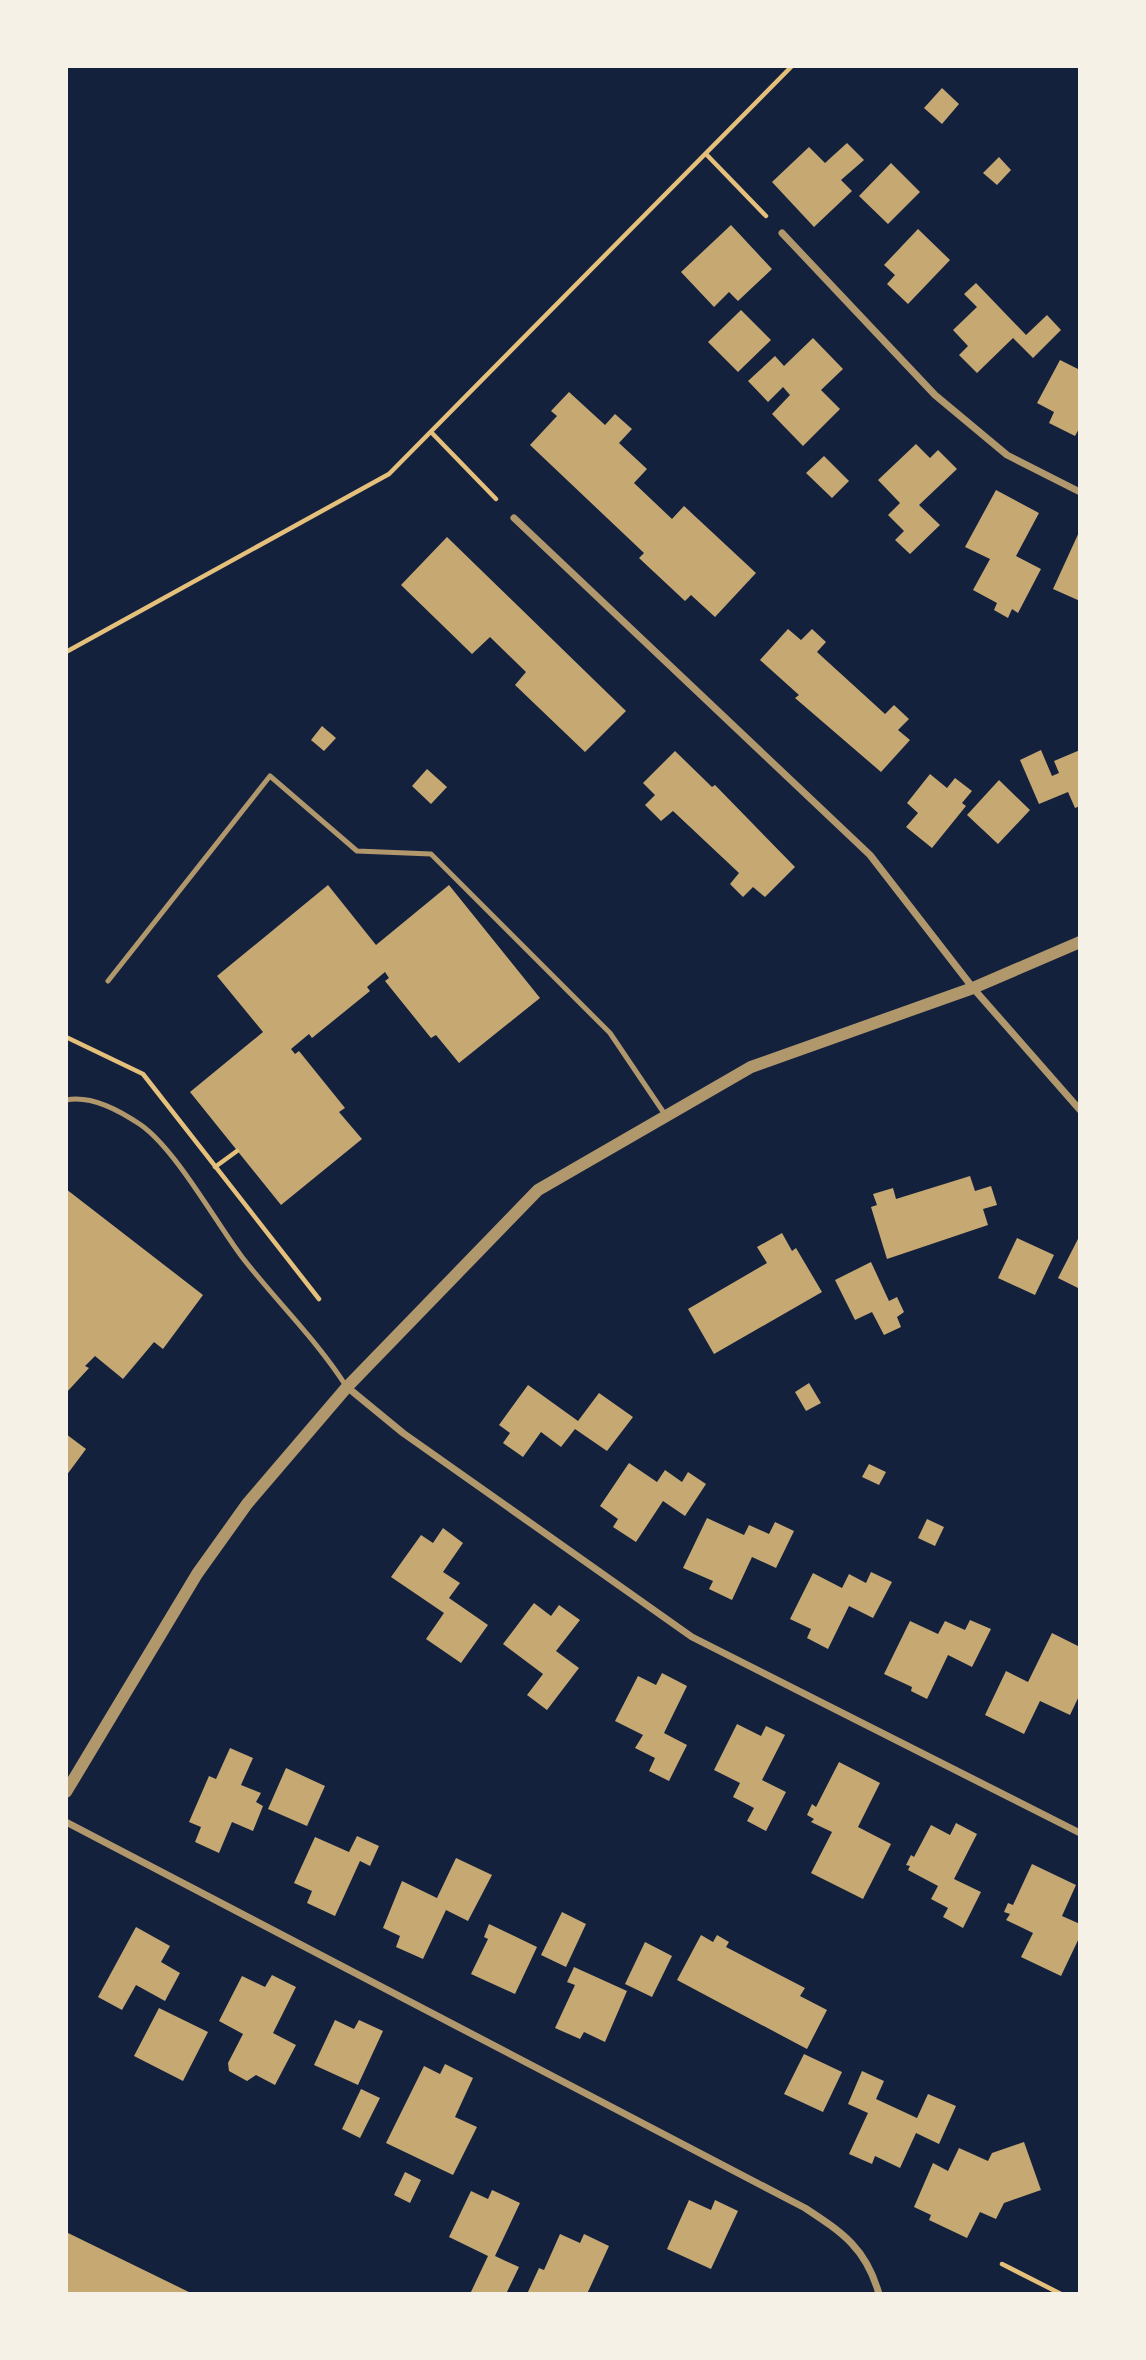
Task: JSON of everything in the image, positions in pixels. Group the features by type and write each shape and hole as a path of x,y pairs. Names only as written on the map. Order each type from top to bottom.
{"street":[{"path":"782,233 935,395 1007,455 1080,492"},
{"path":"514,518 870,855 973,988 1080,1110"},
{"path":"66,1792 197,1574 247,1504 348,1387 538,1190 751,1067 973,988 1080,942"},
{"path":"348,1387 403,1433 692,1637 1080,1833"},
{"path":"66,1822 805,2208 849,2237 867,2263 879,2294"}],"lane":[{"path":"107,981 270,776 357,851 431,853 610,1033 666,1116"},
{"path":"66,1100 77,1098 102,1104 143,1126 179,1167 280,1305 322,1348 348,1387"}],"path":[{"path":"66,652 389,474 792,66"},
{"path":"706,154 782,233"},
{"path":"430,432 514,518"},
{"path":"66,1037 143,1074 319,1299"},
{"path":"1002,2264 1061,2294"}],"building":[{"path":"942,88 959,104 942,124 924,108"},
{"path":"847,143 864,160 841,180 852,191 814,227 772,182 809,147 825,163"},
{"path":"999,157 1011,170 997,185 983,173"},
{"path":"891,163 920,192 888,224 859,196"},
{"path":"731,225 772,269 738,301 729,292 714,307 681,272"},
{"path":"918,229 950,260 908,304 887,284 895,275 884,265"},
{"path":"976,283 1026,335 1047,315 1061,330 1033,358 1013,338 977,373 959,355 968,346 953,330 977,307 964,294"},
{"path":"741,310 771,340 738,372 708,342"},
{"path":"813,338 843,369 821,390 840,409 803,446 772,414 790,395 783,387 768,402 748,381 775,356 784,366"},
{"path":"1060,360 1080,370 1080,427 1075,436 1049,423 1054,412 1037,403"},
{"path":"569,392 605,425 615,414 632,429 619,443 647,469 634,483 672,519 684,506 756,573 715,617 691,595 685,601 639,558 644,553 530,445 557,416 551,411"},
{"path":"916,444 930,458 938,450 957,469 919,505 940,525 910,554 895,540 904,531 888,515 900,503 878,480"},
{"path":"824,456 849,481 832,498 806,473"},
{"path":"996,490 1039,513 1016,556 1041,569 1018,613 1012,609 1008,618 994,610 997,603 973,590 990,559 965,547"},
{"path":"1080,530 1080,601 1053,589"},
{"path":"447,537 626,711 585,752 515,685 526,672 490,637 472,654 401,585"},
{"path":"788,629 801,640 812,629 826,642 817,652 885,714 894,705 909,719 898,730 910,740 881,772 795,698 799,695 760,660"},
{"path":"322,726 336,738 324,751 311,740"},
{"path":"1041,750 1052,776 1059,773 1054,761 1080,750 1080,806 1075,808 1068,792 1039,804 1020,760"},
{"path":"675,751 712,787 715,785 795,867 765,897 753,887 743,897 730,884 739,873 673,811 661,821 645,805 655,795 643,783"},
{"path":"427,769 447,787 431,804 412,786"},
{"path":"930,774 947,788 955,778 972,791 962,803 966,806 932,848 906,827 918,813 907,803"},
{"path":"999,780 1030,810 998,844 967,815"},
{"path":"328,885 376,945 449,885 540,998 459,1063 436,1035 431,1038 385,981 389,978 385,972 367,987 370,991 312,1038 309,1034 291,1049 295,1054 299,1051 345,1108 339,1112 362,1139 281,1205 190,1092 263,1032 217,976"},
{"path":"970,1176 975,1191 991,1186 997,1205 983,1209 988,1225 887,1259 871,1207 877,1205 873,1194 893,1188 896,1199"},
{"path":"66,1189 203,1295 163,1349 154,1342 123,1379 95,1356 85,1366 89,1368 66,1393"},
{"path":"782,1233 792,1251 796,1248 822,1292 714,1354 688,1309 767,1263 757,1247"},
{"path":"1080,1235 1080,1289 1058,1278"},
{"path":"1017,1238 1054,1255 1035,1295 998,1278"},
{"path":"871,1262 889,1301 897,1297 904,1312 897,1317 901,1327 884,1335 872,1312 855,1320 835,1280"},
{"path":"809,1383 821,1403 806,1411 795,1392"},
{"path":"528,1385 578,1421 599,1393 633,1417 607,1451 575,1429 561,1447 541,1432 523,1457 503,1443 510,1433 499,1425"},
{"path":"66,1434 86,1449 66,1476"},
{"path":"629,1463 657,1482 665,1470 682,1482 688,1472 706,1484 685,1516 663,1501 636,1542 613,1527 618,1519 600,1506"},
{"path":"869,1464 886,1472 879,1485 862,1477"},
{"path":"707,1518 744,1535 749,1525 769,1534 775,1522 794,1531 776,1568 752,1557 732,1600 709,1589 713,1581 683,1568"},
{"path":"927,1519 944,1527 935,1546 918,1538"},
{"path":"443,1528 463,1543 443,1572 460,1583 449,1598 488,1625 461,1663 426,1639 444,1613 391,1577 421,1535 433,1543"},
{"path":"871,1572 892,1582 873,1618 849,1606 828,1649 807,1638 811,1629 790,1619 813,1573 842,1588 849,1574 866,1583"},
{"path":"534,1603 551,1616 559,1605 580,1620 556,1651 579,1668 547,1710 527,1695 543,1674 503,1644"},
{"path":"970,1620 991,1629 972,1667 948,1655 927,1699 911,1691 912,1687 884,1674 910,1621 938,1634 945,1621 965,1630"},
{"path":"1052,1633 1080,1647 1080,1694 1070,1715 1040,1701 1024,1734 985,1715 1006,1671 1028,1682"},
{"path":"662,1673 687,1686 664,1733 687,1745 669,1781 649,1771 655,1758 635,1748 643,1735 615,1721 638,1676 656,1685"},
{"path":"737,1724 761,1736 766,1726 785,1735 762,1780 786,1792 766,1831 747,1821 754,1808 733,1797 740,1783 714,1770"},
{"path":"230,1748 253,1758 241,1785 261,1793 256,1802 263,1806 253,1831 232,1822 219,1853 195,1842 201,1827 189,1822 209,1776 216,1779"},
{"path":"839,1762 880,1783 858,1827 891,1844 863,1899 811,1873 832,1832 811,1822 814,1819 807,1815 812,1804 816,1807"},
{"path":"286,1768 325,1786 307,1826 268,1809"},
{"path":"956,1823 977,1834 954,1879 981,1892 963,1928 943,1917 948,1908 931,1899 938,1886 908,1870 910,1866 906,1865 911,1855 914,1857 931,1825 950,1835"},
{"path":"357,1836 379,1846 370,1866 360,1861 335,1916 307,1903 312,1891 294,1883 315,1837 349,1852"},
{"path":"456,1858 492,1875 468,1921 446,1910 423,1959 396,1947 400,1936 383,1928 402,1881 437,1898"},
{"path":"1032,1864 1076,1885 1062,1916 1080,1924 1080,1936 1061,1976 1021,1957 1033,1933 1006,1920 1010,1914 1004,1912 1008,1903 1013,1905"},
{"path":"562,1912 586,1924 566,1967 541,1955"},
{"path":"489,1924 537,1947 515,1994 471,1974 488,1939 484,1937"},
{"path":"136,1927 170,1946 161,1962 180,1973 165,2001 136,1985 122,2010 98,1997"},
{"path":"701,1935 713,1942 717,1935 729,1942 726,1947 805,1988 800,1996 827,2010 807,2049 677,1980"},
{"path":"645,1942 672,1956 652,1997 625,1984"},
{"path":"574,1967 627,1991 605,2042 584,2032 580,2039 555,2028 575,1985 567,1982"},
{"path":"272,1975 296,1987 273,2033 296,2045 275,2085 256,2075 247,2081 229,2071 228,2063 243,2034 219,2021 242,1976 265,1987"},
{"path":"159,2008 208,2032 183,2081 134,2056"},
{"path":"335,2020 354,2029 359,2020 383,2031 358,2085 314,2065"},
{"path":"804,2054 842,2072 823,2112 784,2094"},
{"path":"445,2064 473,2078 455,2117 477,2127 453,2175 386,2143 424,2066 440,2074"},
{"path":"862,2071 884,2081 876,2099 917,2118 928,2094 956,2106 939,2144 916,2133 900,2168 875,2156 872,2164 849,2154 868,2113 848,2104"},
{"path":"361,2089 380,2098 360,2138 342,2129"},
{"path":"1024,2142 1041,2190 1004,2203 996,2219 980,2212 967,2238 929,2220 931,2215 914,2207 933,2163 948,2171 959,2148 988,2161 992,2153"},
{"path":"405,2172 421,2180 410,2203 394,2195"},
{"path":"492,2190 520,2203 495,2256 519,2267 506,2294 470,2294 488,2256 449,2237 471,2191 488,2199"},
{"path":"689,2200 711,2210 715,2200 738,2211 711,2269 667,2249"},
{"path":"66,2232 193,2294 66,2294"},
{"path":"560,2234 580,2243 584,2234 609,2246 587,2294 527,2294 539,2268 544,2270"}]}
